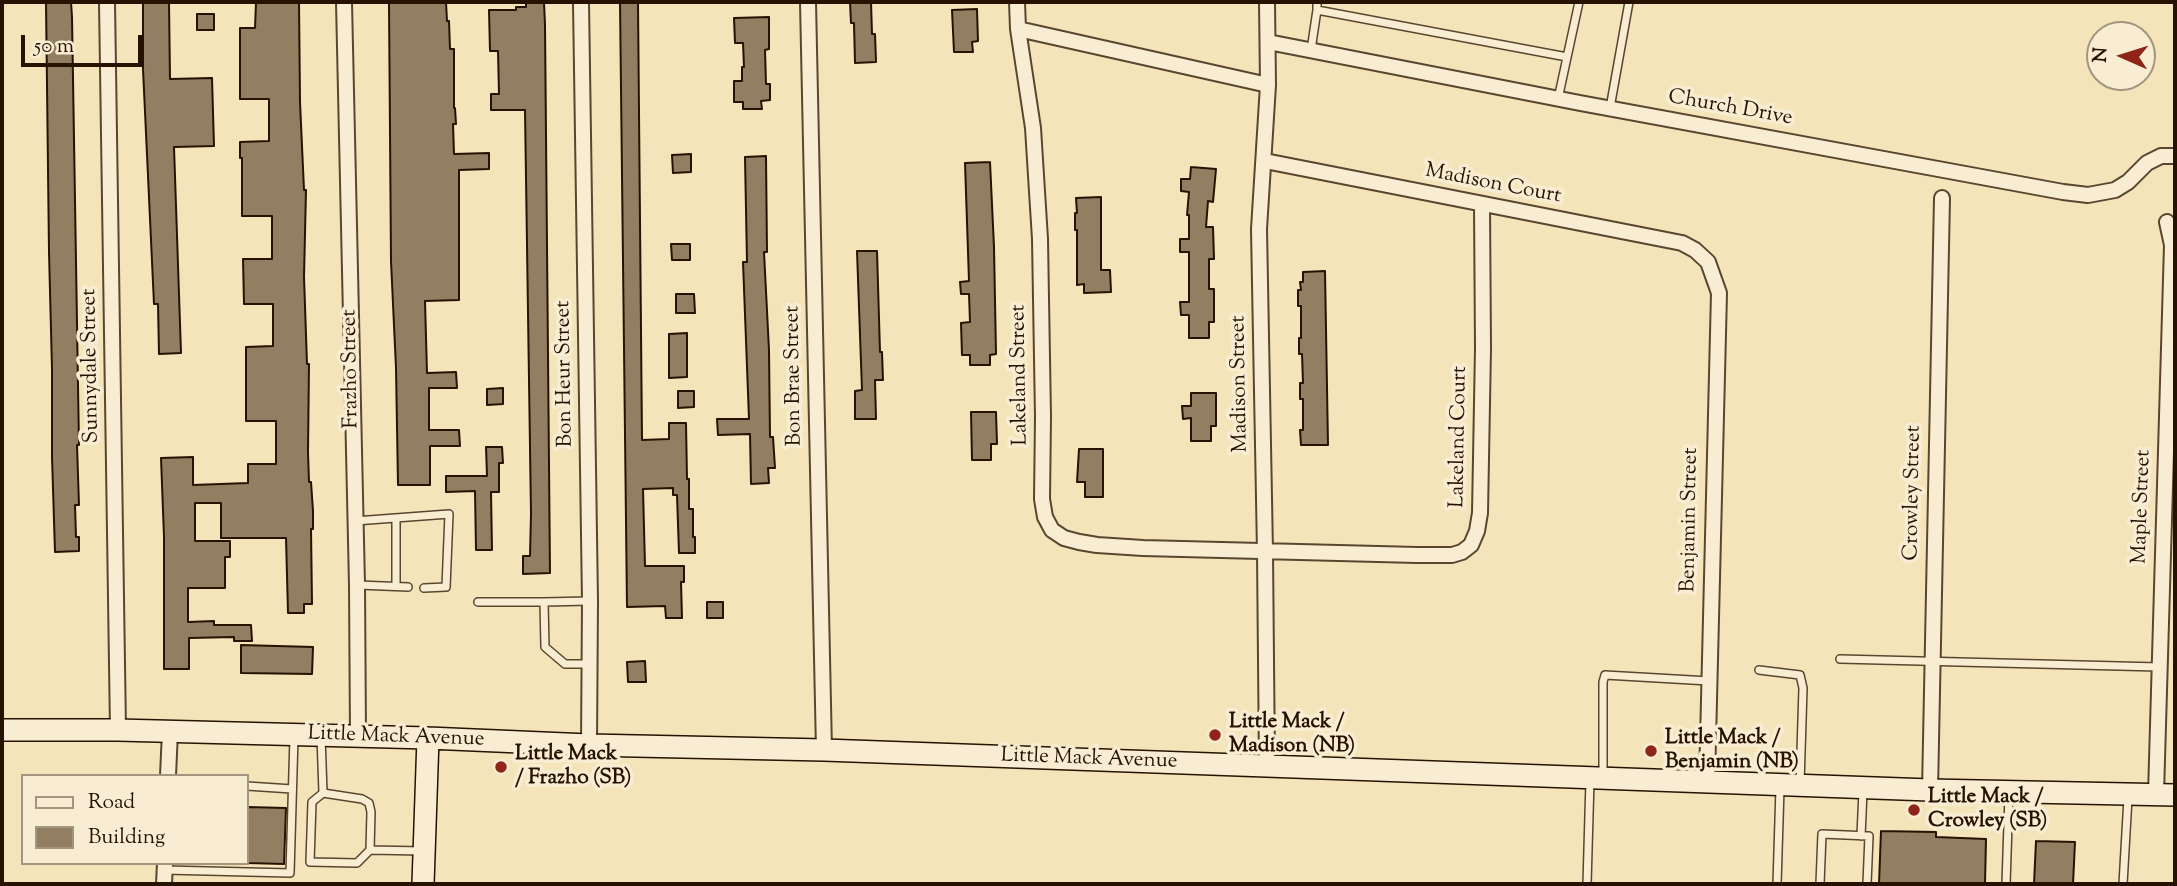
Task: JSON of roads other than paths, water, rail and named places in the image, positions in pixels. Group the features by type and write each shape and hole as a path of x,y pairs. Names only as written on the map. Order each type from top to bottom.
{"main road":[{"name":"Little Mack Avenue","path":"2,730 118,730 428,738 1930,790 2165,794"},
{"path":"423,884 428,738"}],"street":[{"name":"Sunnydale Street","path":"107,2 118,730"},
{"name":"Frazho Street","path":"344,2 358,736"},
{"name":"Bon Heur Street","path":"581,2 590,745"},
{"name":"Bon Brae Street","path":"808,2 824,750"},
{"name":"Lakeland Street","path":"1017,2 1018,29 1033,128 1040,239 1042,499 1045,517 1052,530 1064,538 1079,542 1143,548 1265,552"},
{"name":"Madison Street","path":"1267,2 1268,85 1259,229 1267,766"},
{"path":"1018,29 1268,85"},
{"name":"Church Drive","path":"1268,42 1609,109 2063,192 2088,195 2115,190 2129,181 2147,163 2161,156 2175,156"},
{"name":"Madison Court","path":"1265,161 1682,243 1708,262"},
{"name":"Crowley Street","path":"1930,790 1942,198"},
{"name":"Lakeland Court","path":"1265,552 1452,555 1471,545 1480,513 1482,205"},
{"name":"Maple Street","path":"2165,794 2160,667 2172,245 2167,222"},
{"name":"Benjamin Street","path":"1707,781 1719,293 1708,262"},
{"path":"168,774 170,731"}],"lane":[{"path":"1558,99 1579,2"},
{"path":"1609,109 1629,2"},
{"path":"1311,50 1317,6 1567,57"},
{"path":"355,521 449,514 446,587 425,588"},
{"path":"396,519 396,586"},
{"path":"357,585 408,587"},
{"path":"478,602 590,601"},
{"path":"544,602 545,647 565,664 590,664"},
{"path":"1840,659 2160,667"},
{"path":"1759,670 1800,675 1803,688 1777,884"},
{"path":"1587,884 1605,675 1709,681"},
{"path":"164,873 290,873 294,735"},
{"path":"321,735 323,793"},
{"path":"248,786 292,789"},
{"path":"1861,836 1863,787"},
{"path":"2006,884 2009,791"},
{"path":"370,850 369,803 362,799 323,793 312,802 310,862 356,863 370,850 424,851"},
{"path":"2123,884 2128,794"},
{"path":"1820,884 1822,834 1869,836 1867,884"}],"place":[{"name":"Little Mack / Madison (NB)","path":"1215,735"},
{"name":"Little Mack / Benjamin (NB)","path":"1651,751"},
{"name":"Little Mack / Frazho (SB)","path":"501,767"},
{"name":"Little Mack / Crowley (SB)","path":"1914,810"}]}
